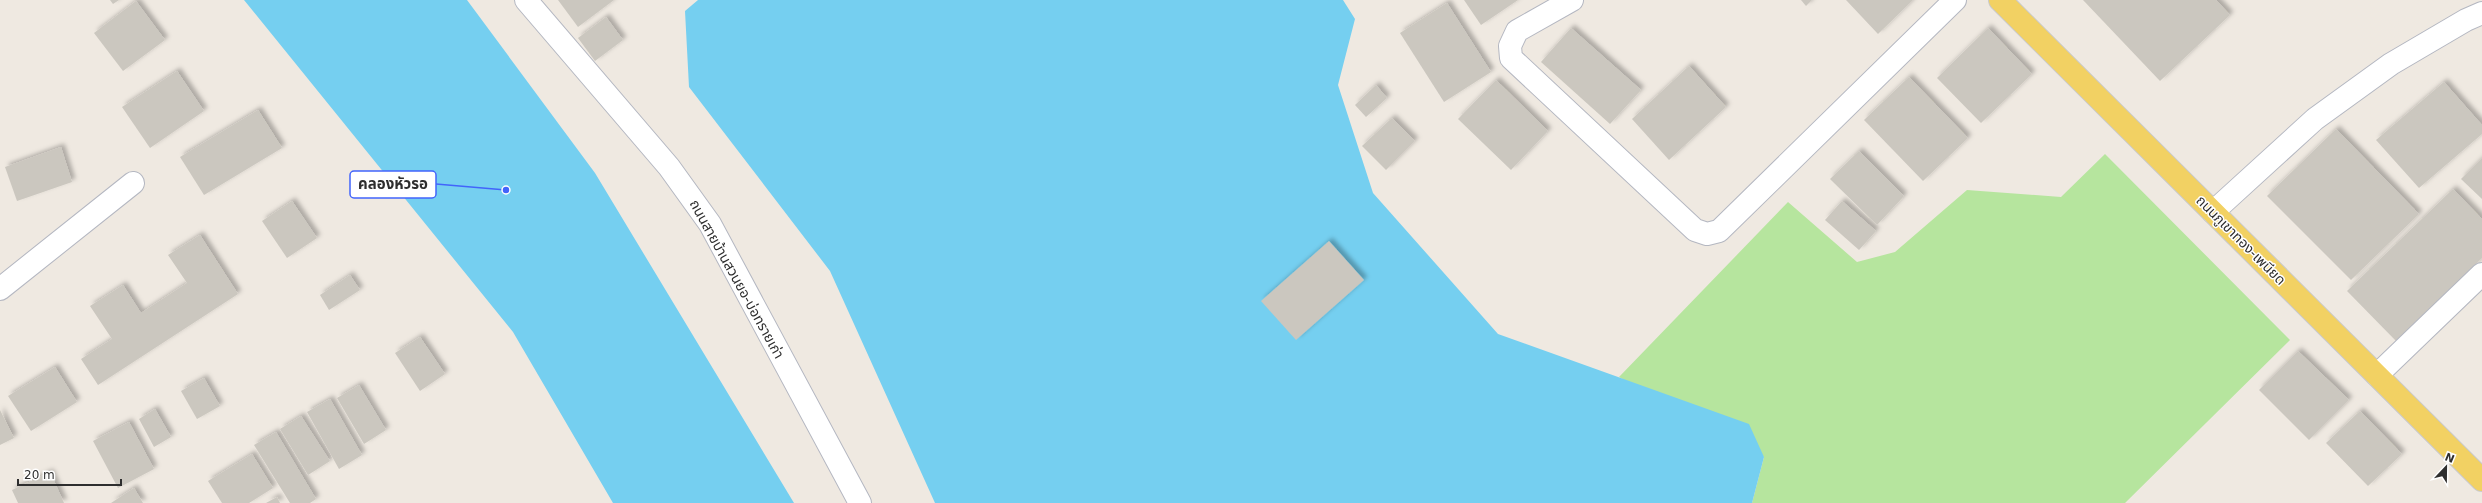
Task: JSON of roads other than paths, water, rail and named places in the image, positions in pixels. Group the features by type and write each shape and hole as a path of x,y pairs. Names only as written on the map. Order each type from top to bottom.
{"main road":[{"name":"ถนนภูเขาทอง-เพนียด","path":"2000,0 2482,480"}],"street":[{"name":"ถนนสายบ้านสวนยอ-บ่อทรายเก่า","path":"526,0 686,188 710,224 860,503"},
{"path":"1572,0 1517,31 1510,46 1510,58 1695,230 1707,234 1719,231 1955,0"},
{"path":"2213,212 2315,119 2391,64 2466,20 2482,13"},
{"path":"0,289 133,183"},
{"path":"2377,375 2482,274"}],"water":[{"path":"244,0 467,0 595,173 794,503 613,503 513,332"},
{"path":"698,0 1343,0 1355,19 1338,85 1373,193 1498,334 1749,424 1764,457 1752,503 935,503 830,271 689,87 685,11"}],"place":[{"name":"คลองหัวรอ","path":"506,190"}]}
